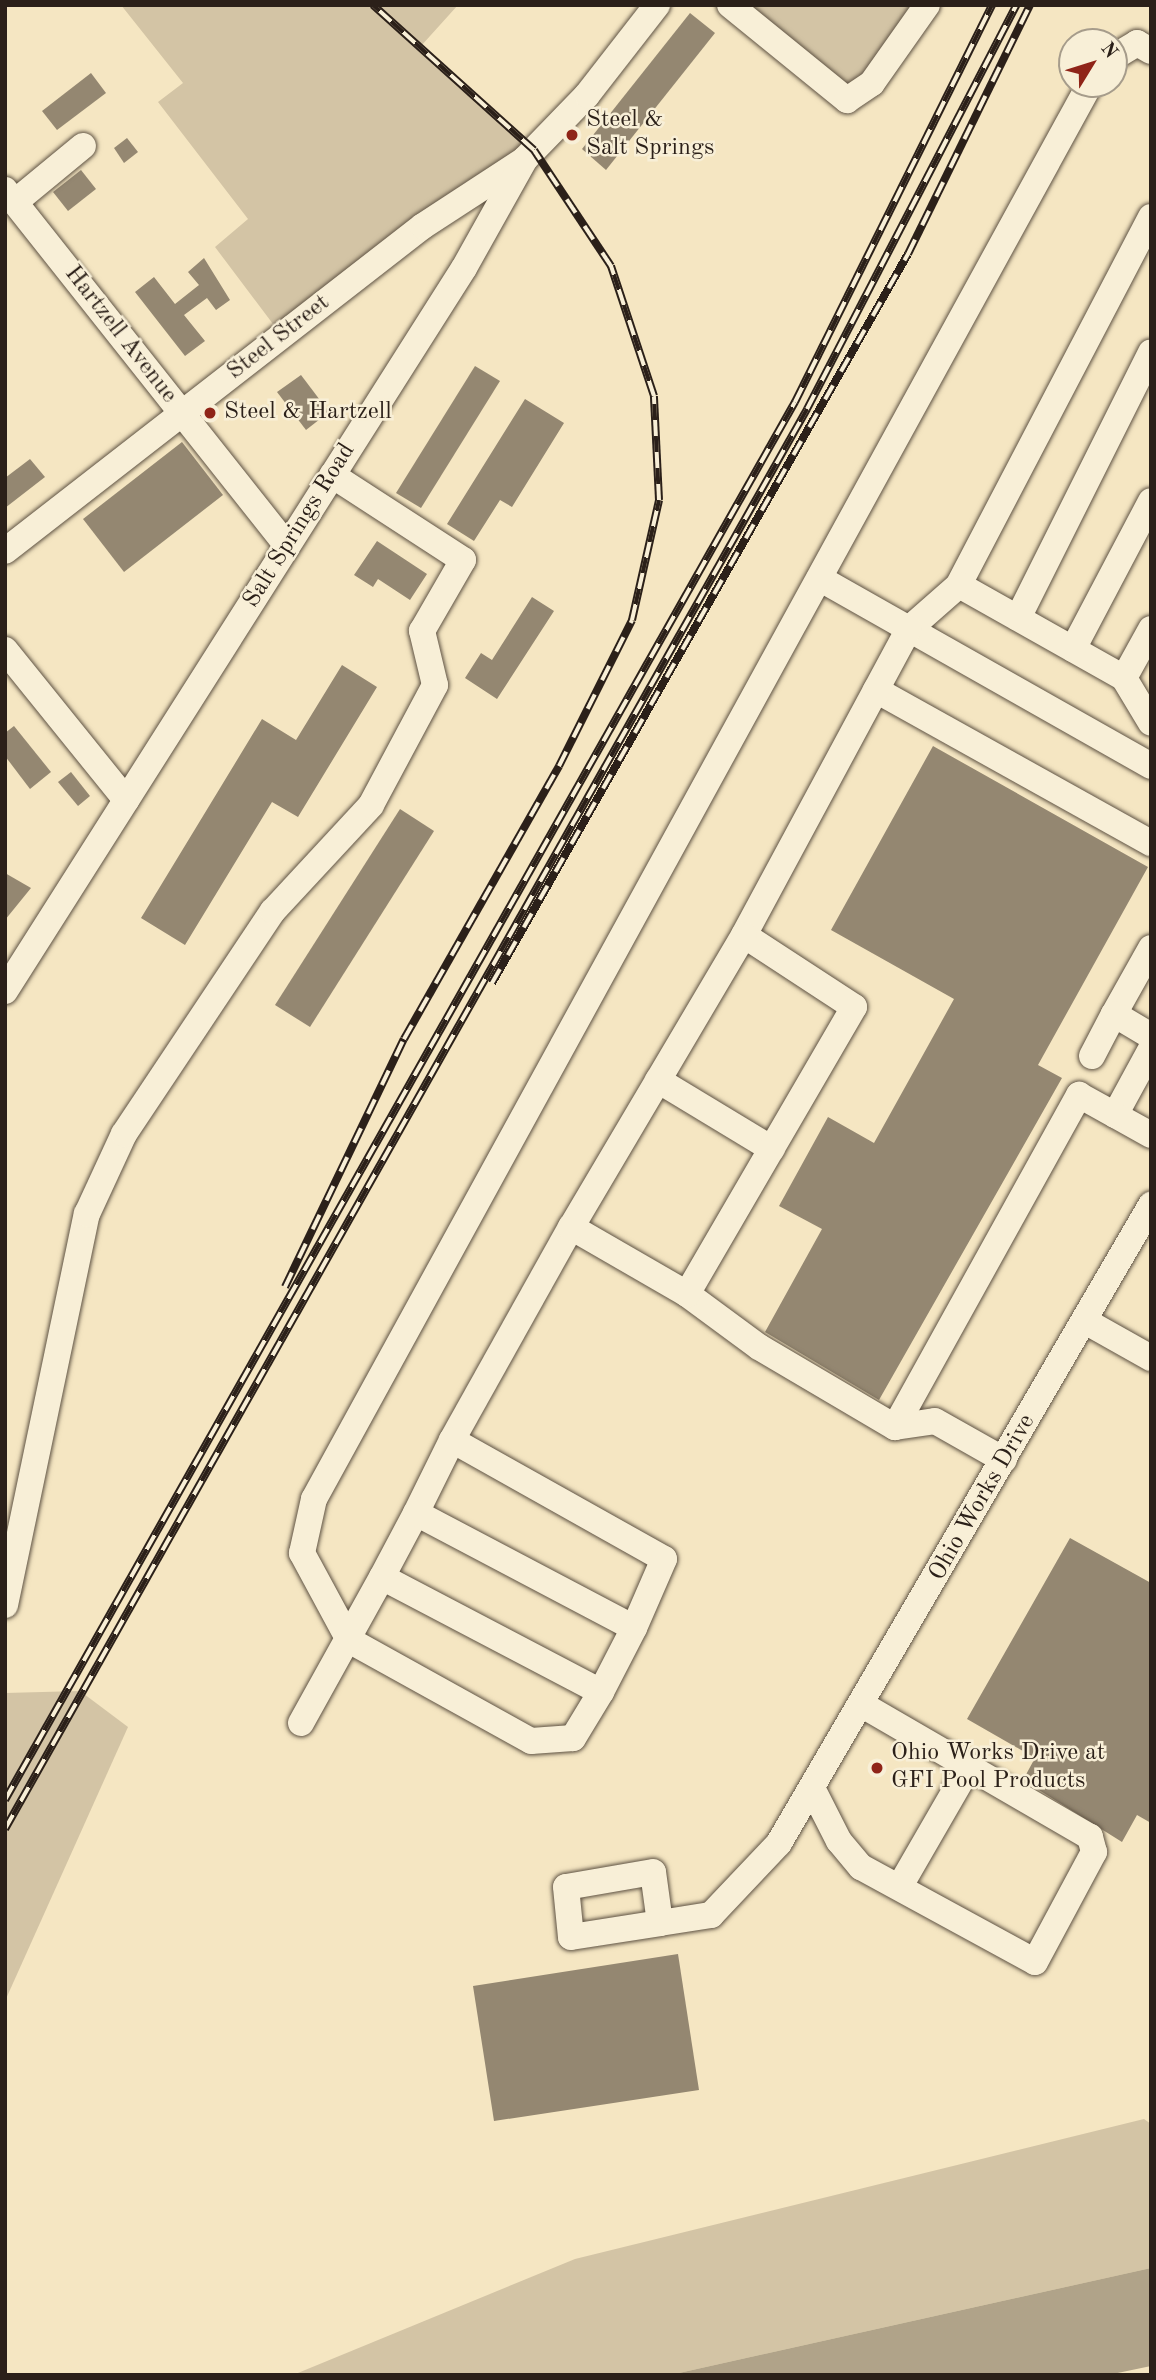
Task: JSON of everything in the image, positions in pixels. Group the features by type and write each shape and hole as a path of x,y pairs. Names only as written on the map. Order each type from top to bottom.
{"street":[{"name":"Salt Springs Road","path":"5,991 332,475 525,159 587,95 657,5"},
{"path":"730,5 847,100 872,83 927,5"},
{"path":"1128,48 1137,43 1151,51"},
{"path":"452,1440 664,1559 634,1628 601,1692 573,1738 531,1741 349,1640 302,1553 314,1499 1082,98"},
{"path":"10,196 83,146"},
{"name":"Steel Street","path":"5,551 423,226 525,159"},
{"name":"Hartzell Avenue","path":"10,196 287,546"},
{"path":"301,1723 349,1640 452,1440 571,1227 744,934 909,629 959,585 1151,217"},
{"path":"1018,618 1151,352"},
{"path":"5,1605 87,1214 124,1134 273,911 371,804 435,685 422,631 463,560 332,475"},
{"path":"1073,649 1151,500"},
{"path":"819,578 1151,766"},
{"path":"959,585 1124,678 1151,723"},
{"path":"1124,678 1151,629"},
{"path":"5,650 126,800"},
{"path":"876,690 1151,843"},
{"path":"687,1294 855,1007 744,934"},
{"path":"1092,1056 1151,948"},
{"path":"1114,1014 1151,1036"},
{"path":"1115,1115 1151,1049"},
{"path":"658,1080 772,1149"},
{"path":"895,1427 1079,1095 1151,1135"},
{"name":"Ohio Works Drive","path":"660,1923 711,1914 779,1843 813,1790 1151,1205"},
{"path":"571,1227 687,1294 759,1347 895,1427 935,1421 1004,1460"},
{"path":"1085,1321 1151,1358"},
{"path":"416,1513 634,1628"},
{"path":"382,1577 601,1692"},
{"path":"813,1790 839,1842 861,1867 1035,1962 1094,1852 1090,1837 862,1705"},
{"path":"900,1886 968,1768"}],"shaded area":[{"path":"121,5 458,5 421,46 534,150 282,336 215,247 248,219 158,102 183,83"},
{"path":"730,5 927,5 861,96"},
{"path":"80,1691 128,1727 5,2001 5,1693"},
{"path":"1144,2119 1151,2124 1151,2268 670,2375 293,2375 575,2259"},
{"path":"1151,2268 1151,2366 1108,2375 670,2375"}],"building":[{"path":"690,13 715,33 606,170 582,149"},
{"path":"91,73 106,93 57,130 42,111"},
{"path":"127,138 138,152 124,163 114,148"},
{"path":"81,170 96,189 68,211 53,192"},
{"path":"204,258 230,300 216,310 207,298 184,315 205,341 185,356 135,292 154,277 175,304 199,285 188,272"},
{"path":"475,366 500,381 421,508 396,493"},
{"path":"301,375 329,412 306,430 277,392"},
{"path":"525,399 564,423 512,507 500,500 474,541 447,524"},
{"path":"182,442 223,495 124,572 83,519"},
{"path":"30,459 45,477 5,508 5,478"},
{"path":"377,541 427,574 410,600 378,579 373,587 354,575"},
{"path":"532,597 554,611 497,699 465,678 481,653 492,660"},
{"path":"342,665 377,687 298,817 272,802 185,945 141,918 262,719 296,740"},
{"path":"14,726 51,772 30,789 5,756 5,733"},
{"path":"933,746 1148,867 1038,1065 1062,1078 879,1400 765,1332 822,1229 779,1206 828,1117 874,1143 954,999 831,930"},
{"path":"71,772 90,796 78,806 58,782"},
{"path":"400,809 434,831 310,1027 275,1005"},
{"path":"5,873 31,888 5,920"},
{"path":"1070,1538 1151,1583 1151,1823 1137,1815 1122,1842 1023,1780 1035,1758 967,1719"},
{"path":"678,1954 699,2090 494,2121 473,1986"}],"railway":[{"path":"285,1287 404,1039 559,766 632,620 659,500 654,396 611,266 534,150 373,5"},
{"path":"5,1800 795,402 992,5"},
{"path":"5,1829 807,409 1016,5"},
{"path":"492,983 908,254 1030,5"}],"place":[{"name":"Steel & Salt Springs","path":"572,135"},
{"name":"Steel & Hartzell","path":"210,413"},
{"name":"Ohio Works Drive at GFI Pool Products","path":"877,1768"}]}
